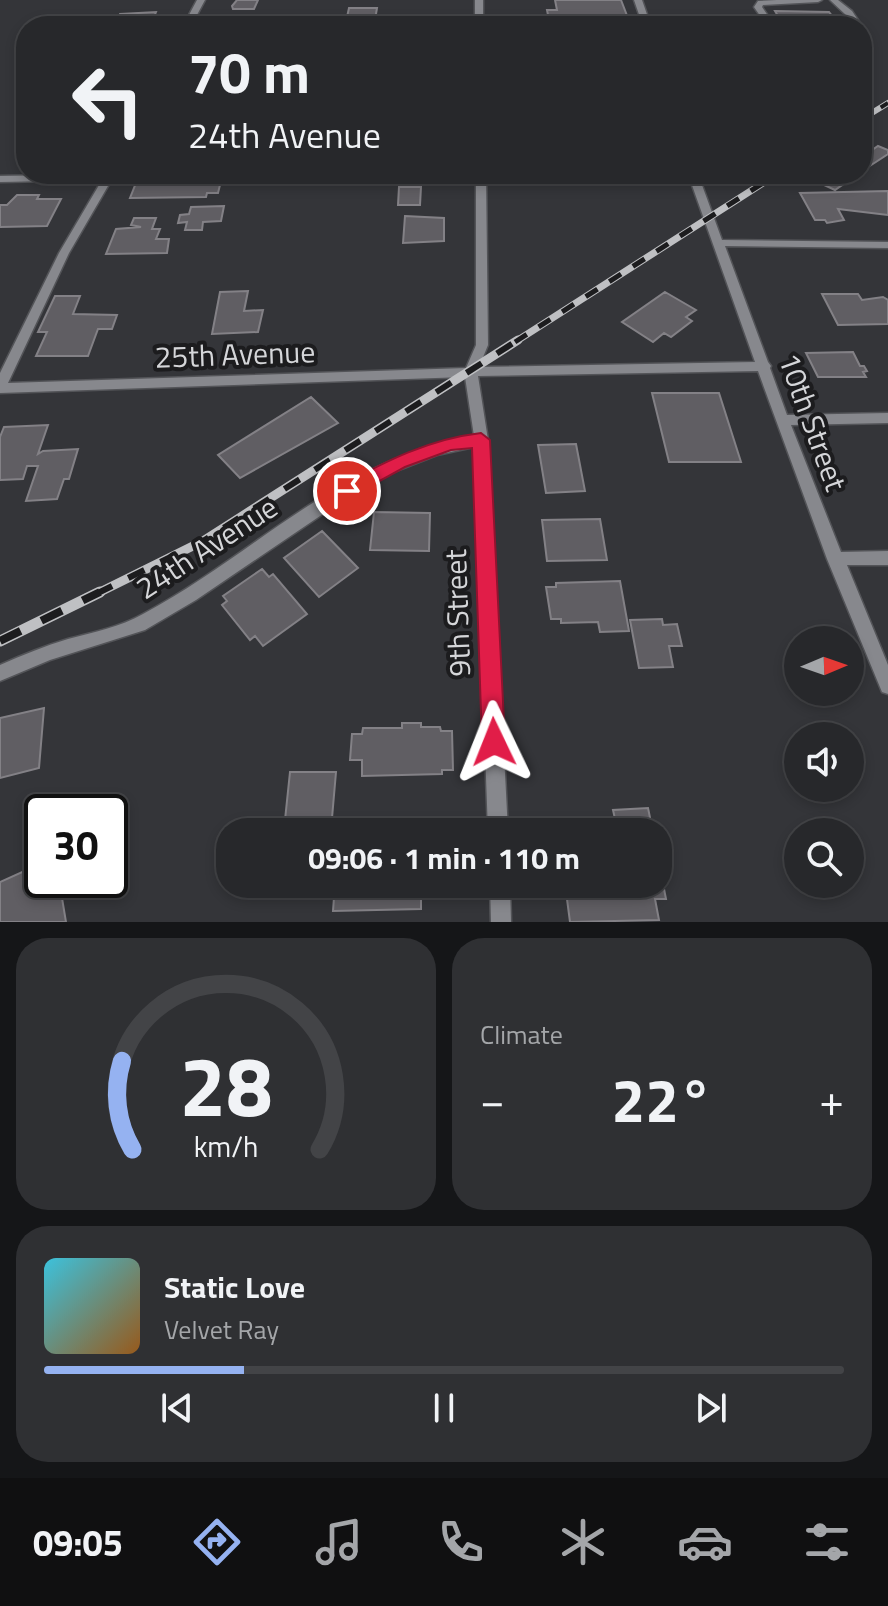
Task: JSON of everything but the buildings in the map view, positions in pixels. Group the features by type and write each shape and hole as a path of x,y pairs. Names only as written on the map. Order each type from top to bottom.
{"street":[{"path":"764,16 758,7 761,3 818,0"},
{"path":"834,0 851,16"},
{"path":"0,387 64,253 104,184"},
{"path":"481,184 482,345 471,372 481,440"},
{"name":"10th Street","path":"697,184 835,559 888,686"},
{"path":"718,243 888,245"},
{"name":"25th Avenue","path":"0,387 765,366"},
{"path":"783,420 888,418"},
{"name":"24th Avenue","path":"0,673 55,650 101,639 145,622 185,599 347,491 399,462 450,444 481,440"},
{"name":"9th Street","path":"481,440 497,818"},
{"path":"835,559 888,558"},
{"path":"500,898 501,922"}],"railway":[{"path":"872,113 888,103"},
{"path":"515,342 761,184"},
{"path":"96,594 203,541 518,340"},
{"path":"0,641 100,592"}],"route":[{"path":"347,491 399,462 450,444 481,440 494,742"}]}
